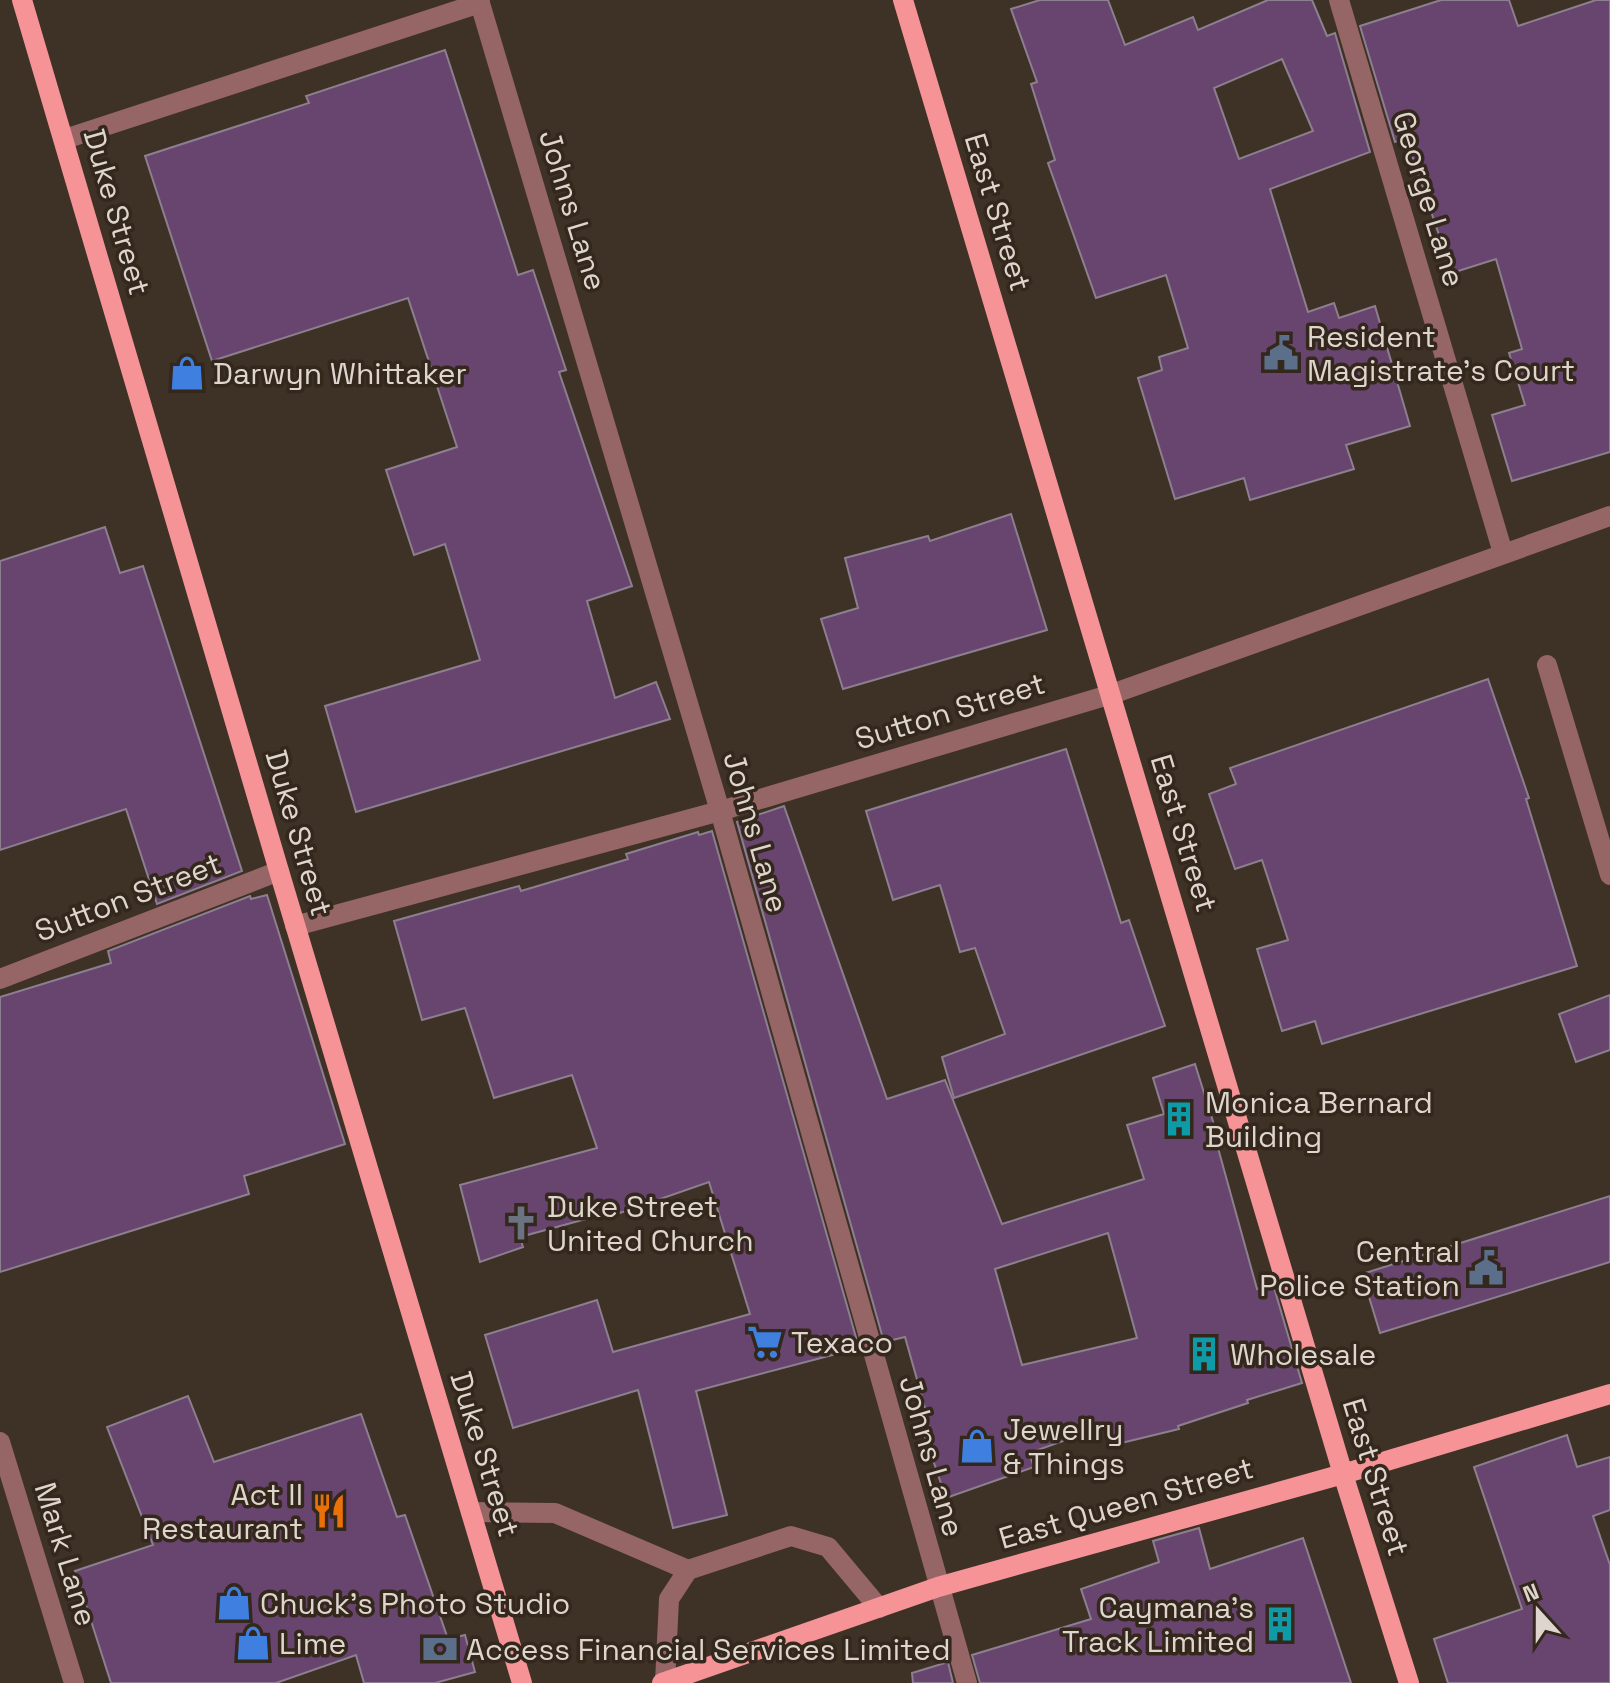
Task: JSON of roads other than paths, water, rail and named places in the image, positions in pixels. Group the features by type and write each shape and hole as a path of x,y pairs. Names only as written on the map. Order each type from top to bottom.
{"main road":[{"name":"Duke Street","path":"22,0 522,1683"},
{"name":"East Street","path":"903,0 1343,1474 1409,1683"},
{"name":"East Queen Street","path":"663,1682 938,1587 1343,1474 1610,1394"}],"street":[{"name":"George Lane","path":"1339,0 1503,553"},
{"path":"65,139 480,2"},
{"name":"Johns Lane","path":"480,2 720,811 967,1683"},
{"name":"Sutton Street","path":"295,926 720,811 1112,694 1610,516"},
{"path":"1547,665 1610,875"},
{"name":"Sutton Street","path":"0,979 279,871"},
{"name":"Mark Lane","path":"0,1442 74,1683"},
{"path":"471,1512 555,1513 688,1570"},
{"path":"663,1682 669,1599 688,1570 791,1536 828,1547 879,1608"}],"place":[{"name":"Resident Magistrate's Court","path":"1281,353"},
{"name":"Darwyn Whittaker","path":"187,373"},
{"name":"Monica Bernard Building","path":"1179,1119"},
{"name":"Duke Street United Church","path":"521,1223"},
{"name":"Central Police Station","path":"1486,1268"},
{"name":"Texaco","path":"765,1342"},
{"name":"Wholesale","path":"1204,1354"},
{"name":"Jewellry & Things","path":"977,1446"},
{"name":"Act II Restaurant","path":"329,1511"},
{"name":"Chuck's Photo Studio","path":"234,1603"},
{"name":"Caymana's Track Limited","path":"1280,1624"},
{"name":"Lime","path":"253,1643"},
{"name":"Access Financial Services Limited","path":"440,1649"}]}
